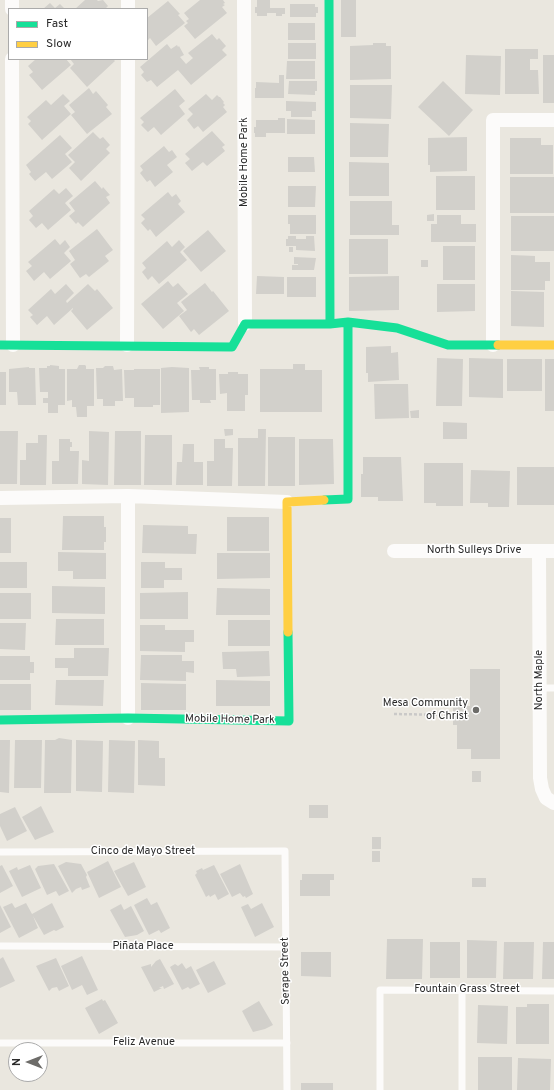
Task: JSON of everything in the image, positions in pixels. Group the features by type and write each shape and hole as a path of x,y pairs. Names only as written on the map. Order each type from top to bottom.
{"street":[{"name":"Mobile Home Park","path":"244,0 245,324"},
{"path":"329,0 330,324"},
{"path":"12,60 6,345 232,347 245,324 330,324 348,322 397,328 448,345 554,345"},
{"path":"127,345 128,60"},
{"path":"493,345 493,120 554,120"},
{"path":"0,498 128,496 287,502 348,498 348,322"},
{"path":"128,496 128,718"},
{"name":"Mobile Home Park","path":"0,720 128,718 289,721 287,502"},
{"name":"North Sulleys Drive","path":"394,551 554,551"},
{"name":"North Maple","path":"539,551 540,778 542,789 546,798 554,803"}],"lane":[{"path":"540,688 554,688"},
{"name":"Cinco de Mayo Street","path":"0,852 285,851"},
{"name":"Serape Street","path":"285,851 287,1090"},
{"name":"Piñata Place","path":"0,946 286,947"},
{"name":"Fountain Grass Street","path":"380,1090 380,990 554,991"},
{"path":"462,990 462,1090"},
{"name":"Feliz Avenue","path":"0,1043 287,1043"}],"path":[{"path":"394,714 453,715"}],"building":[{"path":"85,0 103,0 108,6 106,8 76,8"},
{"path":"200,0 223,0 225,3 223,4 225,5 222,7 227,13 195,39 184,26 188,23 186,21 189,19 184,13"},
{"path":"257,0 270,0 270,8 285,8 285,14 282,14 282,16 276,16 276,13 267,13 267,16 257,16 257,13 255,13 255,7 257,7"},
{"path":"341,0 356,0 356,37 341,37"},
{"path":"168,1 180,14 178,15 185,23 156,46 150,38 148,40 148,17"},
{"path":"50,3 55,8 44,8"},
{"path":"60,4 64,8 55,8"},
{"path":"290,4 315,4 315,7 318,7 318,13 316,13 316,17 290,17"},
{"path":"288,23 315,23 315,40 288,40"},
{"path":"212,34 217,40 219,38 226,46 222,50 227,55 191,85 178,70 157,87 151,80 147,82 141,75 144,72 140,67 167,44 171,49 177,45 178,47 179,46 184,55 180,57 186,64 193,58 188,53"},
{"path":"288,43 316,43 316,59 288,59"},
{"path":"373,43 386,43 386,46 391,46 391,79 350,80 350,46 373,45"},
{"path":"505,49 538,49 538,59 530,59 530,70 538,70 539,94 505,94"},
{"path":"466,55 501,56 500,95 465,94"},
{"path":"543,55 554,55 554,103 543,103"},
{"path":"35,60 67,60 71,65 42,90 29,75 33,72 28,66"},
{"path":"71,60 115,61 87,87 70,68 74,64"},
{"path":"287,61 315,61 315,79 286,79"},
{"path":"279,75 284,75 284,98 255,98 256,82 279,83"},
{"path":"289,81 317,81 317,91 315,91 315,95 288,94"},
{"path":"443,81 473,110 449,136 418,107"},
{"path":"350,85 392,85 391,119 350,118"},
{"path":"89,88 93,94 96,91 108,105 106,107 112,114 87,134 71,115 75,112 69,105"},
{"path":"175,89 185,101 179,106 185,114 161,135 154,127 148,132 141,125 144,122 140,118"},
{"path":"63,94 70,101 64,106 71,114 42,140 28,124 31,121 27,117 46,100 51,105"},
{"path":"206,94 212,100 217,95 220,97 225,105 223,107 227,112 203,132 198,126 194,129 187,120 193,114 188,109"},
{"path":"286,101 316,102 316,111 312,111 312,117 291,117 291,111 286,111"},
{"path":"278,118 285,118 285,133 266,133 266,137 255,137 254,127 256,127 256,120 278,120"},
{"path":"287,119 315,120 315,134 287,134"},
{"path":"350,123 389,124 388,157 350,157"},
{"path":"212,131 225,145 222,147 225,151 207,166 203,162 192,171 185,163 190,159 185,154"},
{"path":"93,132 100,139 103,137 110,145 106,149 110,153 81,181 69,168 75,162 68,155"},
{"path":"60,135 72,148 65,154 72,162 52,179 46,172 35,181 29,174 31,172 26,165"},
{"path":"467,137 467,171 430,172 430,165 428,165 428,138"},
{"path":"510,138 541,138 541,145 553,145 553,174 510,174"},
{"path":"164,146 169,152 172,150 177,157 167,165 173,172 155,187 150,180 147,182 140,173 143,170 140,166"},
{"path":"288,157 314,157 315,172 288,172"},
{"path":"349,162 389,163 389,196 349,196"},
{"path":"436,176 475,176 475,210 436,210"},
{"path":"510,177 554,177 554,213 510,213"},
{"path":"95,181 110,195 106,197 110,203 83,227 78,222 76,224 69,216 75,211 69,203"},
{"path":"288,186 316,186 315,207 288,207"},
{"path":"66,188 73,196 65,203 71,210 48,230 42,223 36,228 29,220 33,216 29,211 54,189 59,194"},
{"path":"168,192 172,197 176,194 181,201 178,204 185,212 156,237 150,229 148,231 141,223 145,219 141,215"},
{"path":"350,201 392,201 392,225 399,225 399,235 350,235"},
{"path":"434,214 434,221 427,221 427,215"},
{"path":"288,215 316,215 316,234 290,234"},
{"path":"437,215 461,215 461,224 476,224 476,242 431,242 431,224 437,224"},
{"path":"511,216 554,216 554,251 511,251"},
{"path":"97,229 113,250 105,256 109,261 89,277 86,274 80,278 70,264 75,260 69,251"},
{"path":"208,230 226,251 201,272 183,251"},
{"path":"288,236 296,236 296,239 306,239 306,236 314,236 315,251 296,250 296,246 286,246 286,239 288,239"},
{"path":"55,239 60,245 65,240 70,247 64,253 71,261 50,279 44,272 34,281 26,271 32,266 28,262"},
{"path":"349,239 388,239 388,274 349,274"},
{"path":"179,240 185,247 180,252 187,260 159,284 152,276 148,280 142,272 146,268 142,263 167,241 172,247"},
{"path":"443,246 475,246 475,280 443,280"},
{"path":"289,247 293,247 293,252 289,252"},
{"path":"511,255 535,256 535,262 550,262 550,281 545,281 545,290 511,290"},
{"path":"294,257 316,258 314,270 292,270 292,265 298,265 294,264"},
{"path":"421,260 428,260 428,267 421,267"},
{"path":"257,276 284,277 284,294 256,294"},
{"path":"399,276 399,310 349,311 349,277"},
{"path":"287,277 316,277 316,297 287,297"},
{"path":"168,281 173,287 178,283 188,294 177,303 184,311 163,329 141,304"},
{"path":"205,283 229,311 199,335 194,329 191,332 179,316 187,310 181,302"},
{"path":"66,284 74,293 66,301 67,303 88,284 95,291 97,289 113,308 87,330 71,311 73,308 54,325 47,316 37,325 30,317 33,315 28,310 51,289 55,294"},
{"path":"437,284 475,284 475,311 437,312"},
{"path":"511,291 544,292 544,327 511,326"},
{"path":"391,346 391,353 398,352 399,380 368,382 368,373 366,373 366,347"},
{"path":"437,358 463,359 462,406 436,406"},
{"path":"469,358 503,359 503,398 469,397"},
{"path":"507,359 542,359 542,391 507,391"},
{"path":"545,359 554,359 554,411 545,411"},
{"path":"293,364 305,364 305,370 322,370 322,412 260,412 260,369 293,369"},
{"path":"79,365 85,365 86,369 94,369 94,406 87,406 87,417 77,417 76,407 72,407 72,400 67,401 67,369 77,369"},
{"path":"47,366 59,366 59,369 65,369 65,405 58,405 58,413 48,413 48,403 43,403 43,398 48,398 48,392 40,392 39,368 47,368"},
{"path":"105,366 113,366 114,370 122,369 123,401 115,401 115,406 103,406 103,399 97,399 96,368 103,368"},
{"path":"29,367 35,368 36,405 18,405 17,392 9,392 9,369"},
{"path":"199,367 216,369 216,400 210,400 211,403 200,403 200,400 192,400 191,370 200,370"},
{"path":"161,368 189,368 189,412 161,413"},
{"path":"160,369 160,405 153,405 153,407 134,407 134,398 125,398 124,370"},
{"path":"0,372 6,372 6,405 0,405"},
{"path":"228,372 248,374 248,395 245,395 245,411 227,411 227,393 220,394 219,374 228,374"},
{"path":"374,384 408,384 409,418 375,419"},
{"path":"419,410 419,418 411,418 410,411"},
{"path":"443,422 467,423 467,439 443,439"},
{"path":"224,429 233,429 233,435 225,436"},
{"path":"258,429 266,429 265,486 238,486 238,438 258,438"},
{"path":"0,431 18,431 17,484 0,484"},
{"path":"89,431 109,432 108,485 82,484 82,460 89,461"},
{"path":"115,431 141,431 141,485 114,485"},
{"path":"38,435 47,435 46,485 20,485 20,460 26,460 26,443 38,443"},
{"path":"145,435 172,435 172,485 144,485"},
{"path":"268,437 295,437 295,486 268,486"},
{"path":"59,439 70,439 70,442 72,442 72,447 70,447 70,451 79,451 78,484 52,484 52,461 59,461"},
{"path":"214,439 225,439 225,448 233,448 232,486 207,486 207,461 214,461"},
{"path":"299,439 333,439 334,484 299,485"},
{"path":"183,444 194,444 194,462 203,462 203,485 176,485 177,462 182,462"},
{"path":"363,457 401,457 403,501 378,501 378,497 361,497"},
{"path":"424,463 463,463 463,506 436,506 436,503 424,503"},
{"path":"517,467 554,467 554,505 517,505"},
{"path":"471,470 510,471 509,507 488,507 488,503 470,503"},
{"path":"63,516 104,516 106,542 104,542 104,550 62,550"},
{"path":"227,517 269,517 269,551 227,551"},
{"path":"0,518 11,518 11,553 0,553"},
{"path":"143,525 188,526 188,534 197,534 196,554 142,553"},
{"path":"58,552 106,553 106,579 73,579 73,571 58,571"},
{"path":"217,553 270,553 270,578 217,579"},
{"path":"0,562 27,562 27,588 0,588"},
{"path":"141,562 165,562 165,568 182,568 182,580 164,580 164,588 141,588"},
{"path":"52,586 105,587 105,614 52,613"},
{"path":"217,588 270,589 270,615 216,615"},
{"path":"188,592 188,619 140,619 140,593"},
{"path":"0,593 31,593 31,619 0,619"},
{"path":"56,619 104,619 104,645 55,645"},
{"path":"228,620 270,620 270,646 228,646"},
{"path":"0,623 26,623 25,650 0,649"},
{"path":"140,625 165,625 165,630 194,630 194,642 185,642 185,652 140,651"},
{"path":"74,648 109,648 108,676 68,676 68,668 55,668 55,658 74,658"},
{"path":"269,651 270,676 237,677 236,669 223,669 222,652"},
{"path":"141,655 182,655 182,661 194,661 194,673 186,672 186,681 140,680"},
{"path":"0,656 30,656 30,662 34,662 34,673 30,673 30,680 0,680"},
{"name":"Mesa Community of Christ","path":"470,669 500,669 500,759 471,759 471,749 457,749 457,725 453,725 453,706 470,706"},
{"path":"56,680 104,680 103,706 55,705"},
{"path":"216,680 270,681 270,706 216,706"},
{"path":"141,683 186,684 186,710 141,710"},
{"path":"0,684 31,684 31,710 0,710"},
{"path":"59,738 72,740 71,793 44,793 45,740 55,740"},
{"path":"0,740 10,740 9,793 0,792"},
{"path":"15,740 42,740 41,788 14,788"},
{"path":"76,740 103,741 102,792 76,791"},
{"path":"109,740 135,741 134,793 108,792"},
{"path":"138,740 159,741 159,758 165,758 165,786 138,785"},
{"path":"472,771 481,771 481,782 472,782"},
{"path":"309,805 328,805 328,818 309,818"},
{"path":"41,806 54,832 35,840 22,817"},
{"path":"15,807 27,831 7,841 0,826 0,814"},
{"path":"372,837 381,837 381,849 372,849"},
{"path":"372,851 380,851 380,862 372,862"},
{"path":"108,861 121,887 99,898 87,872"},
{"path":"66,862 81,864 87,875 86,877 90,887 82,890 81,887 72,893 58,866"},
{"path":"134,862 146,887 128,896 114,871"},
{"path":"54,864 69,891 59,896 56,891 47,895 35,869 38,866"},
{"path":"240,864 253,894 246,898 240,893 232,897 220,874"},
{"path":"2,865 13,886 0,893 0,866"},
{"path":"30,865 41,888 22,897 9,871 17,867 18,870"},
{"path":"214,865 229,894 218,900 215,894 210,897 209,895 206,897 195,875 197,873 196,871 202,868 203,870"},
{"path":"302,874 334,874 334,880 330,880 330,896 300,896 300,880 302,880"},
{"path":"472,878 486,878 486,887 472,887"},
{"path":"147,898 151,905 157,902 170,928 161,933 159,930 149,935 134,905"},
{"path":"12,903 15,908 26,903 32,914 52,903 64,927 44,935 33,916 38,928 19,938 3,907"},
{"path":"262,903 274,927 255,937 241,907 248,904 251,909"},
{"path":"121,904 124,910 131,906 144,931 137,935 125,937 110,910"},
{"path":"0,905 11,927 0,933"},
{"path":"387,939 423,939 422,979 386,979"},
{"path":"467,940 497,941 496,978 467,978"},
{"path":"430,942 460,942 460,978 430,978"},
{"path":"504,942 534,942 533,979 503,979"},
{"path":"543,942 554,942 554,979 542,979"},
{"path":"301,952 331,952 331,977 301,976"},
{"path":"82,956 98,990 87,995 82,985 72,990 61,966"},
{"path":"3,957 15,981 0,988 0,959"},
{"path":"56,958 69,986 59,991 57,987 52,988 49,991 36,966"},
{"path":"160,959 174,984 164,989 163,986 154,992 141,967 151,964 151,967"},
{"path":"214,961 226,984 208,993 196,970"},
{"path":"182,963 186,969 191,966 200,984 190,989 188,987 182,990 170,967 175,964 178,966"},
{"path":"102,999 103,1001 105,1000 118,1023 99,1034 85,1008"},
{"path":"259,1001 273,1025 253,1032 242,1011"},
{"path":"527,1004 549,1004 549,1044 516,1044 516,1007 527,1007"},
{"path":"478,1005 508,1006 507,1044 477,1043"},
{"path":"478,1057 512,1057 512,1090 478,1090"},
{"path":"518,1058 551,1059 550,1090 517,1090"},
{"path":"301,1083 333,1083 333,1090 301,1090"}],"traffic: fast":[{"path":"329,0 330,324"},
{"path":"0,345 232,347 245,324 330,324 348,322 397,328 448,345 498,345"},
{"path":"324,500 348,499 348,322"},
{"path":"0,720 128,718 289,721 288,632"}],"traffic: slow":[{"path":"498,345 554,345"},
{"path":"288,632 287,502 324,500"}],"place":[{"name":"Mesa Community of Christ","path":"476,710"}]}
